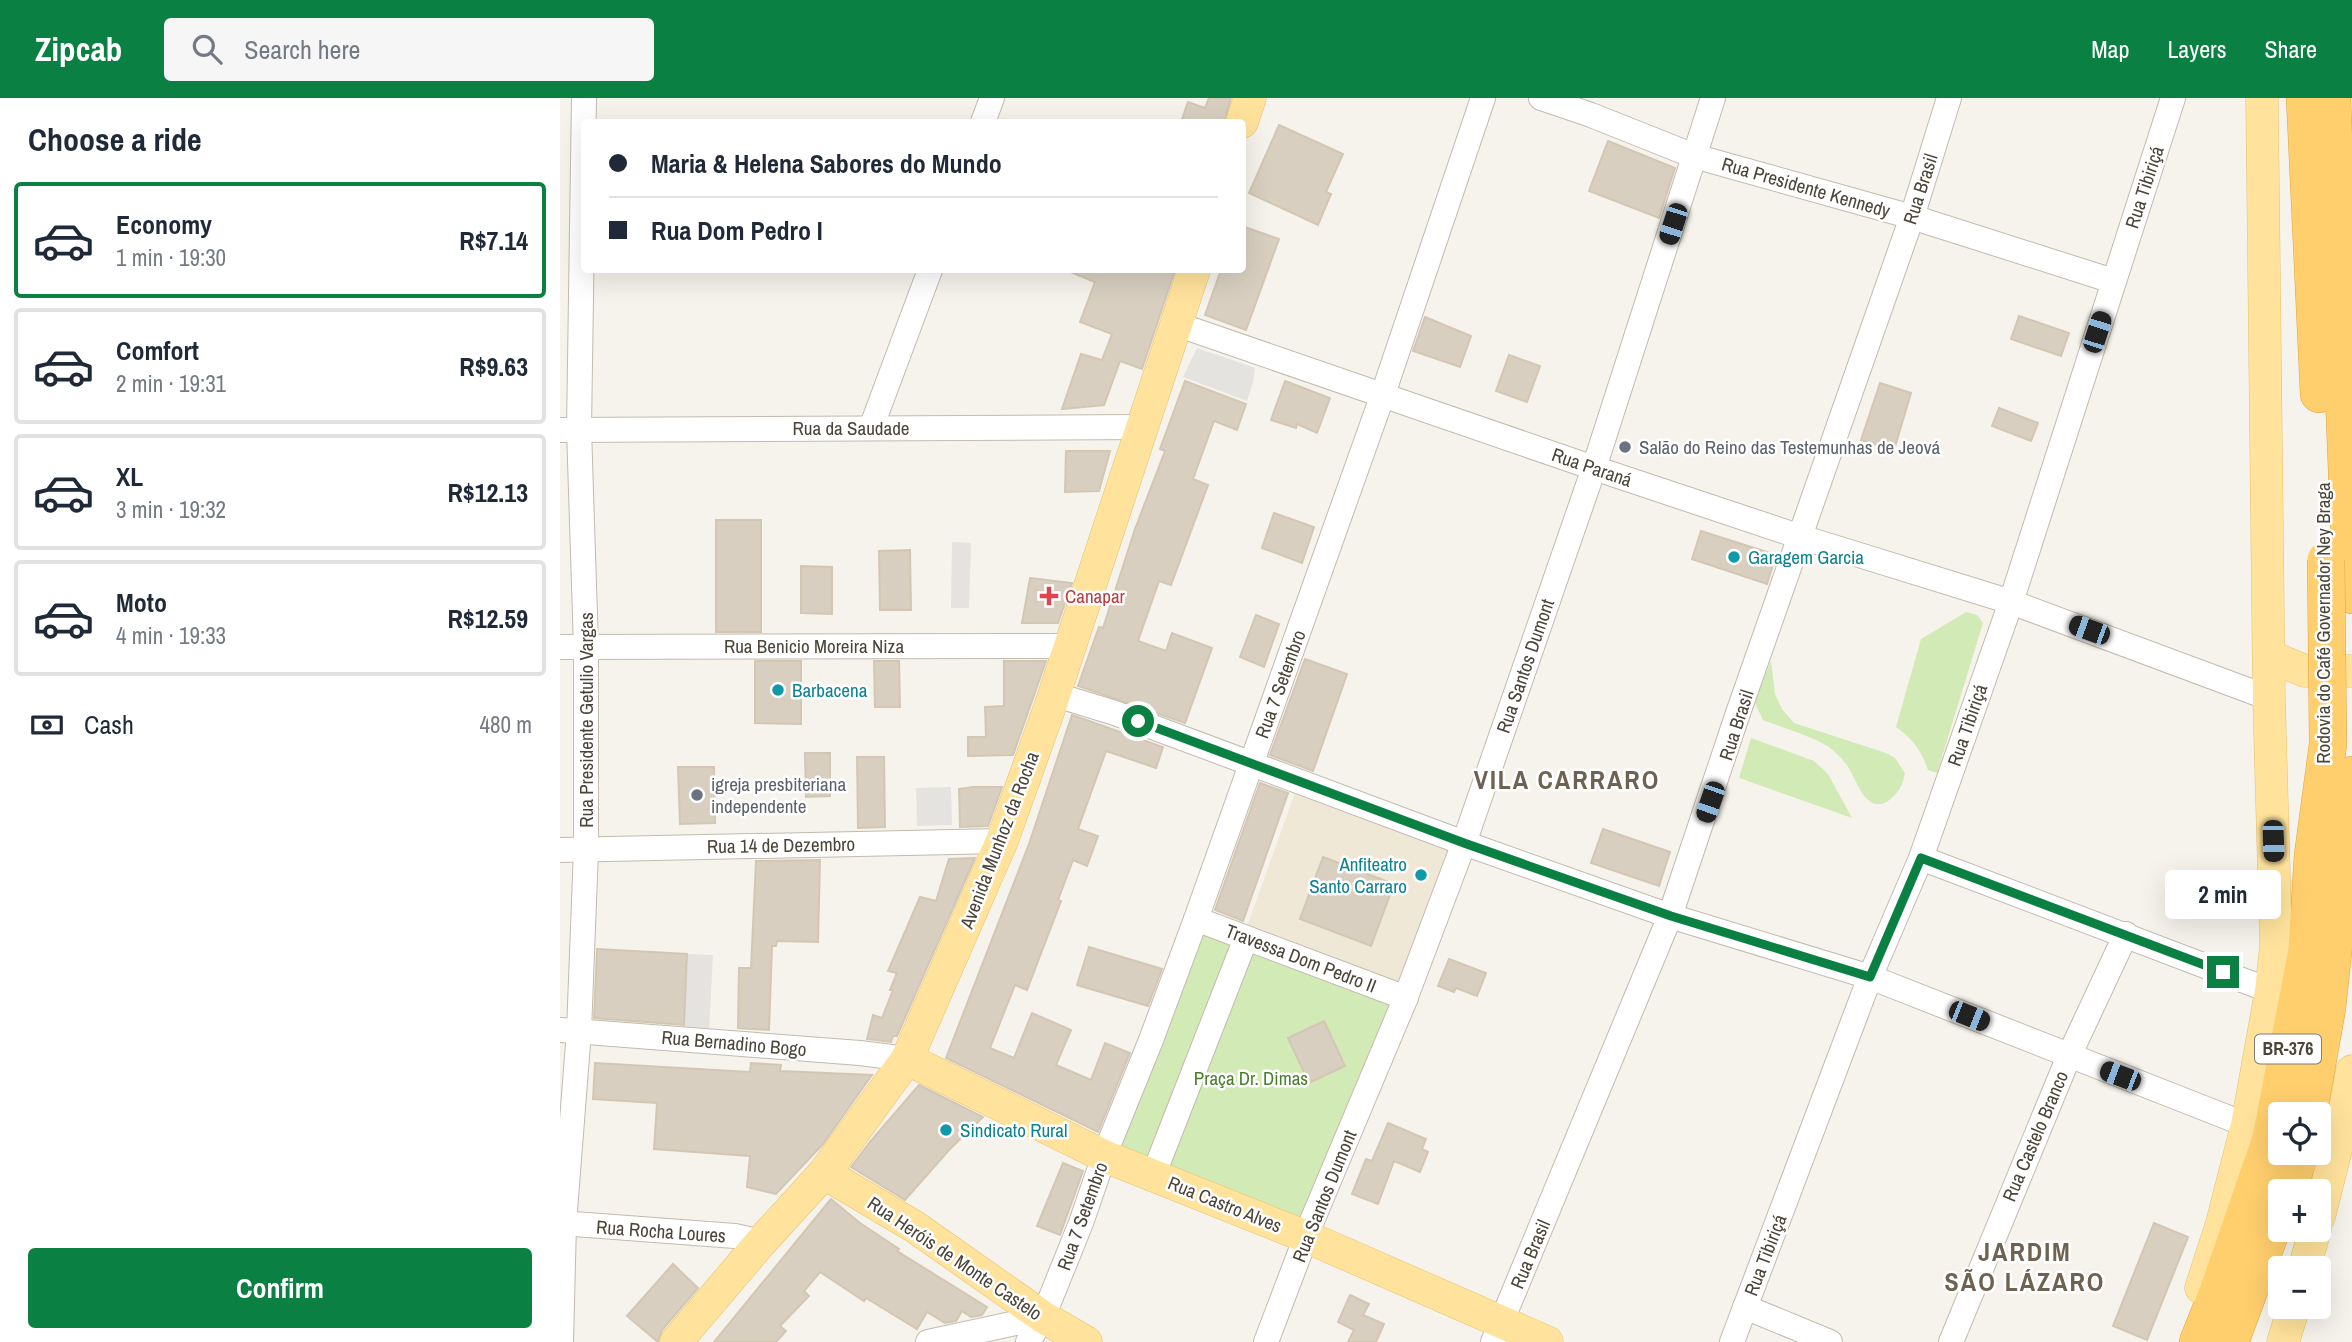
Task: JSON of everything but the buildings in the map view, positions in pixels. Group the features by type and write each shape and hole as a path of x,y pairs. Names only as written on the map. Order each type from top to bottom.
{"highway":[{"name":"Rodovia do Café Governador Ney Braga","path":"2305,98 2339,561 2352,595"},
{"name":"Rodovia do Café Governador Ney Braga","path":"2198,1342 2271,1139 2307,950 2313,855 2328,744 2339,561 2332,98"},
{"name":"Rodovia do Café Governador Ney Braga","path":"2310,1102 2327,1008 2352,775"},
{"path":"2230,1342 2268,1239"}],"main road":[{"path":"1243,119 1250,98"},
{"path":"2181,1342 2222,1223 2247,1125 2271,990 2276,946 2269,698 2262,98"},
{"name":"Avenida Munhoz da Rocha","path":"677,1342 761,1242 824,1173 907,1059 1002,841 1054,694 1193,273"},
{"path":"2269,656 2305,671 2352,671"},
{"path":"2269,698 2301,689 2352,689"},
{"name":"Rua Castro Alves","path":"907,1059 1104,1156 1307,1237 1498,1332 1547,1342"},
{"path":"2329,1179 2352,1071"},
{"name":"Rua Heróis de Monte Castelo","path":"824,1173 915,1227 1036,1330 1086,1342"}],"street":[{"name":"Rua Presidente Getulio Vargas","path":"583,119 584,98"},
{"path":"985,119 992,98"},
{"name":"Rua 7 Setembro","path":"1036,1330 1081,1223 1104,1156 1196,919 1382,397 1483,98"},
{"name":"Rua Presidente Kennedy","path":"1541,98 1693,156 1912,217 2113,281"},
{"name":"Rua Santos Dumont","path":"1266,1342 1406,998 1464,843 1594,468 1713,98"},
{"name":"Rua Brasil","path":"1498,1332 1671,916 1738,713 1912,217 1949,98"},
{"name":"Rua Tibiriçá","path":"1732,1342 1870,977 1921,858 2011,602 2173,98"},
{"name":"Rua Presidente Getulio Vargas","path":"561,1342 569,1030 586,850 586,647 570,429 575,239 581,145"},
{"path":"871,428 929,273"},
{"name":"Rua Paraná","path":"1176,324 1382,397 1801,537 2011,602 2269,698"},
{"name":"Rua da Saudade","path":"570,429 1141,427"},
{"name":"Rua Benicio Moreira Niza","path":"560,647 1068,646"},
{"path":"1054,694 1115,713 1464,843 1671,916 1870,977 2247,1125"},
{"name":"Rua 14 de Dezembro","path":"560,850 1002,841"},
{"path":"1921,858 2271,990"},
{"name":"Travessa Dom Pedro II","path":"1196,919 1406,998"},
{"name":"Rua Castelo Branco","path":"1951,1342 2069,1056 2126,934"},
{"path":"1153,1176 1246,938"},
{"name":"Rua Bernadino Bogo","path":"569,1030 907,1059"},
{"name":"Rua Rocha Loures","path":"562,1223 735,1236 761,1242"},
{"path":"1745,1307 1830,1342"},
{"path":"928,1342 1036,1330"}],"shaded area":[{"path":"1197,348 1255,368 1247,401 1183,377"},
{"path":"952,542 971,543 969,608 951,608"},
{"path":"951,787 952,825 917,826 916,788"},
{"path":"1297,787 1457,850 1403,991 1246,929"},
{"path":"687,954 713,955 709,1033 683,1031"}],"green space":[{"path":"1966,612 1977,615 1983,623 1937,773 1928,770 1916,746 1896,727 1921,639"},
{"path":"1771,661 1775,694 1782,709 1794,723 1895,758 1905,773 1900,789 1892,798 1880,804 1868,800 1844,762 1829,747 1763,720 1754,701"},
{"path":"1751,738 1814,761 1828,774 1852,818 1739,778"},
{"name":"Praça Dr. Dimas","path":"1200,928 1391,1005 1303,1229 1111,1152"}],"place":[{"name":"Salão do Reino das Testemunhas de Jeová","path":"1625,447"},
{"name":"Garagem Garcia","path":"1734,557"},
{"name":"Canapar","path":"1049,596"},
{"name":"Barbacena","path":"778,690"},
{"name":"igreja presbiteriana independente","path":"697,795"},
{"name":"Anfiteatro Santo Carraro","path":"1421,875"},
{"name":"Sindicato Rural","path":"946,1130"}],"district":[{"name":"VILA CARRARO","path":"1567,780"},
{"name":"JARDIM SÃO LÁZARO","path":"2025,1267"}],"route":[{"path":"1138,721 1464,843 1671,916 1870,977 1921,858 2223,972"}]}
